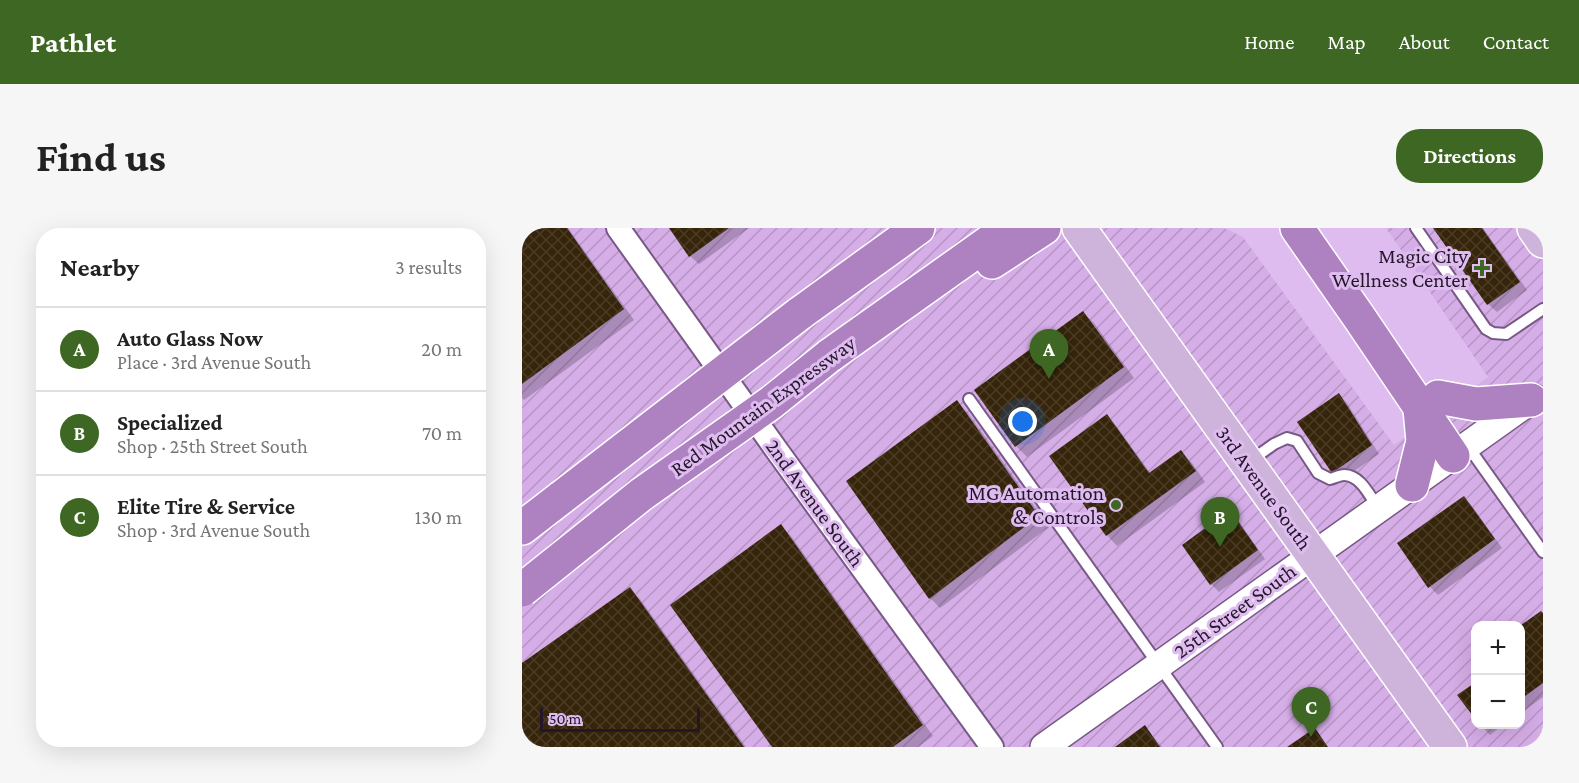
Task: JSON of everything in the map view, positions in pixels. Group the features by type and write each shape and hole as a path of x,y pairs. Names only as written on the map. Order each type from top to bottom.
{"highway":[{"path":"522,528 799,314 918,228"},
{"path":"976,262 1009,228"},
{"path":"976,262 1044,228"},
{"path":"1296,228 1359,317 1429,403 1423,441 1412,485"},
{"path":"1319,228 1460,451"},
{"name":"Red Mountain Expressway","path":"522,590 642,494 772,402 829,356 857,337 892,330 925,310 976,262"},
{"path":"1429,403 1476,404 1537,396"}],"main road":[{"name":"3rd Avenue South","path":"1079,228 1450,747"},
{"path":"1533,228 1543,241"}],"street":[{"name":"2nd Avenue South","path":"618,228 992,747"},
{"name":"25th Street South","path":"1044,747 1537,396"}],"lane":[{"path":"1416,228 1486,329 1493,333 1506,334 1543,309"},
{"path":"969,399 1217,747"},
{"path":"1247,463 1274,444 1287,438 1297,441 1318,473 1330,479 1344,475 1356,478 1379,509"},
{"path":"1460,451 1543,552"}],"shaded area":[{"path":"522,228 1224,228 1243,237 1394,445 1488,377 1386,228 1543,228 1543,747 522,747"}],"building":[{"path":"522,228 567,228 624,309 522,384"},
{"path":"669,228 729,228 689,257"},
{"path":"1433,228 1482,228 1520,282 1487,305"},
{"path":"1083,311 1124,367 1015,447 974,390"},
{"path":"1339,393 1372,445 1332,473 1297,422"},
{"path":"957,400 1039,516 929,599 846,481"},
{"name":"MG Automation & Controls","path":"1107,414 1149,473 1181,450 1196,471 1106,536 1049,456"},
{"path":"1464,496 1495,539 1428,588 1397,543"},
{"path":"1230,510 1258,550 1210,585 1182,545"},
{"path":"781,524 923,725 893,747 772,747 670,605"},
{"path":"630,587 744,747 522,747 522,663"},
{"path":"1541,611 1543,613 1543,683 1525,696 1525,675 1525,622"},
{"path":"1471,685 1471,713 1457,695"},
{"path":"1145,725 1160,747 1115,747"},
{"path":"1315,728 1328,747 1287,747"}],"place":[{"name":"Magic City Wellness Center","path":"1482,268"},
{"name":"Auto Glass Now","path":"1049,379"},
{"name":"MG Automation & Controls","path":"1116,505"},
{"name":"Specialized","path":"1220,547"},
{"name":"Elite Tire & Service","path":"1311,737"}]}
